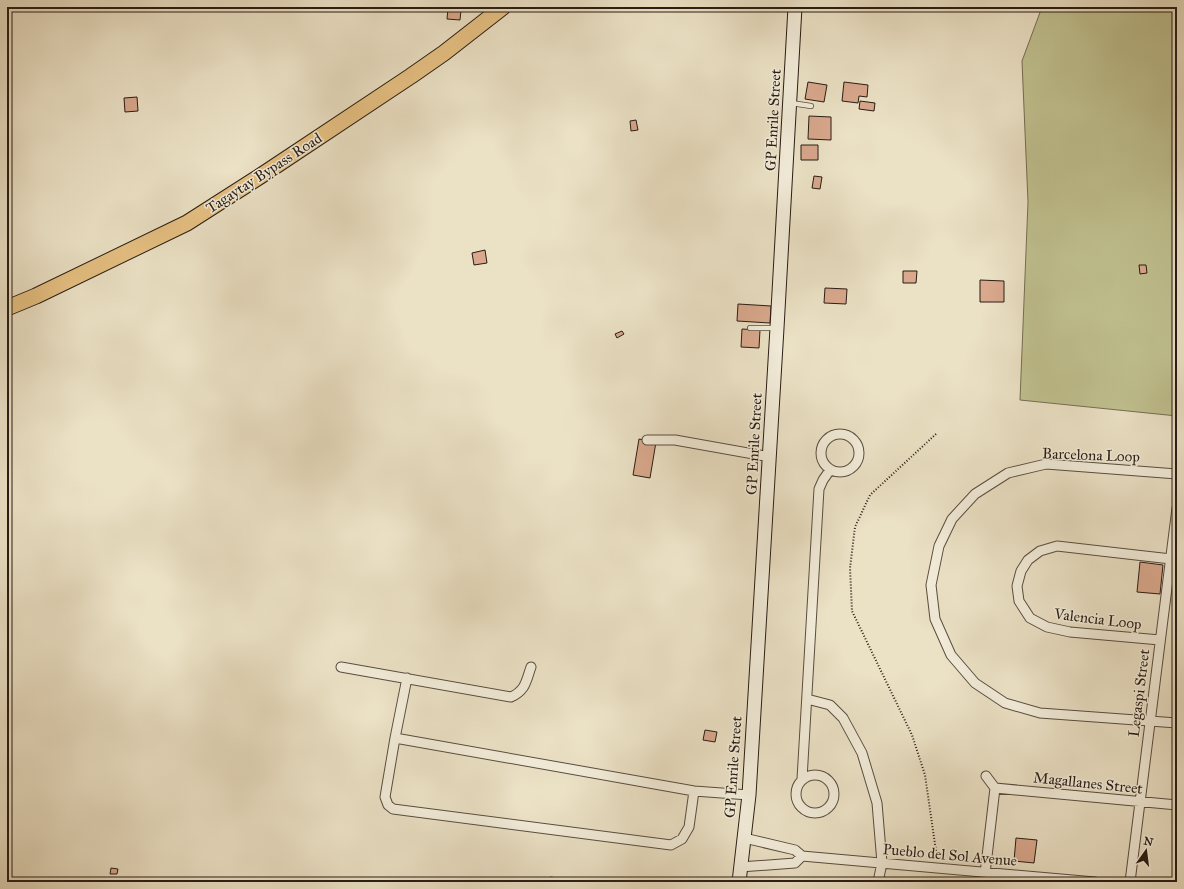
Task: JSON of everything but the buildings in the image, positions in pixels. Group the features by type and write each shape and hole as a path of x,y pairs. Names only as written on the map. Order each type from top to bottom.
{"main road":[{"name":"Tagaytay Bypass Road","path":"7,308 36,296 187,223 411,76 502,7"}],"street":[{"name":"GP Enrile Street","path":"739,882 749,795 778,328 795,7"},
{"path":"842,434 850,436 859,449 859,457 856,464 850,470 844,472 830,470 821,460 820,452 822,444 827,438 834,435 842,434"},
{"path":"647,440 675,440 770,457"},
{"name":"Barcelona Loop","path":"1177,474 1046,464 1008,473 975,494 952,519 939,546 931,585 935,619 951,655 975,683 1005,703 1040,713 1177,723"},
{"path":"802,779 817,775 824,777 830,782 834,790 834,798 831,805 825,811 812,813 805,811 796,801 795,793 797,785 802,779 820,489 823,480 830,470"},
{"name":"Legaspi Street","path":"1130,882 1149,721 1177,508"},
{"name":"Valencia Loop","path":"1160,640 1070,632 1046,627 1030,618 1019,601 1017,586 1021,571 1028,560 1040,551 1057,546 1171,559"},
{"path":"341,667 511,697 519,694 523,688 531,667"},
{"path":"407,678 384,797 388,805 393,809 671,845 682,839 689,827 694,791"},
{"path":"807,699 830,705 843,718 862,753 877,803 882,863 878,882"},
{"path":"395,738 694,791 749,795"},
{"path":"984,882 995,788 986,776"},
{"name":"Magallanes Street","path":"995,788 1177,805"},
{"name":"Pueblo del Sol Avenue","path":"744,838 796,850 802,856 1095,882"},
{"name":"Pueblo del Sol Avenue","path":"740,867 795,863 802,856"}],"lane":[{"path":"790,103 812,106"},
{"path":"750,328 778,328"}],"path":[{"path":"932,882 937,868 937,854 925,775 912,736 852,611 850,568 855,527 870,495 936,434"}],"green space":[{"path":"1042,7 1177,7 1177,416 1020,400 1028,202 1022,61"}]}
